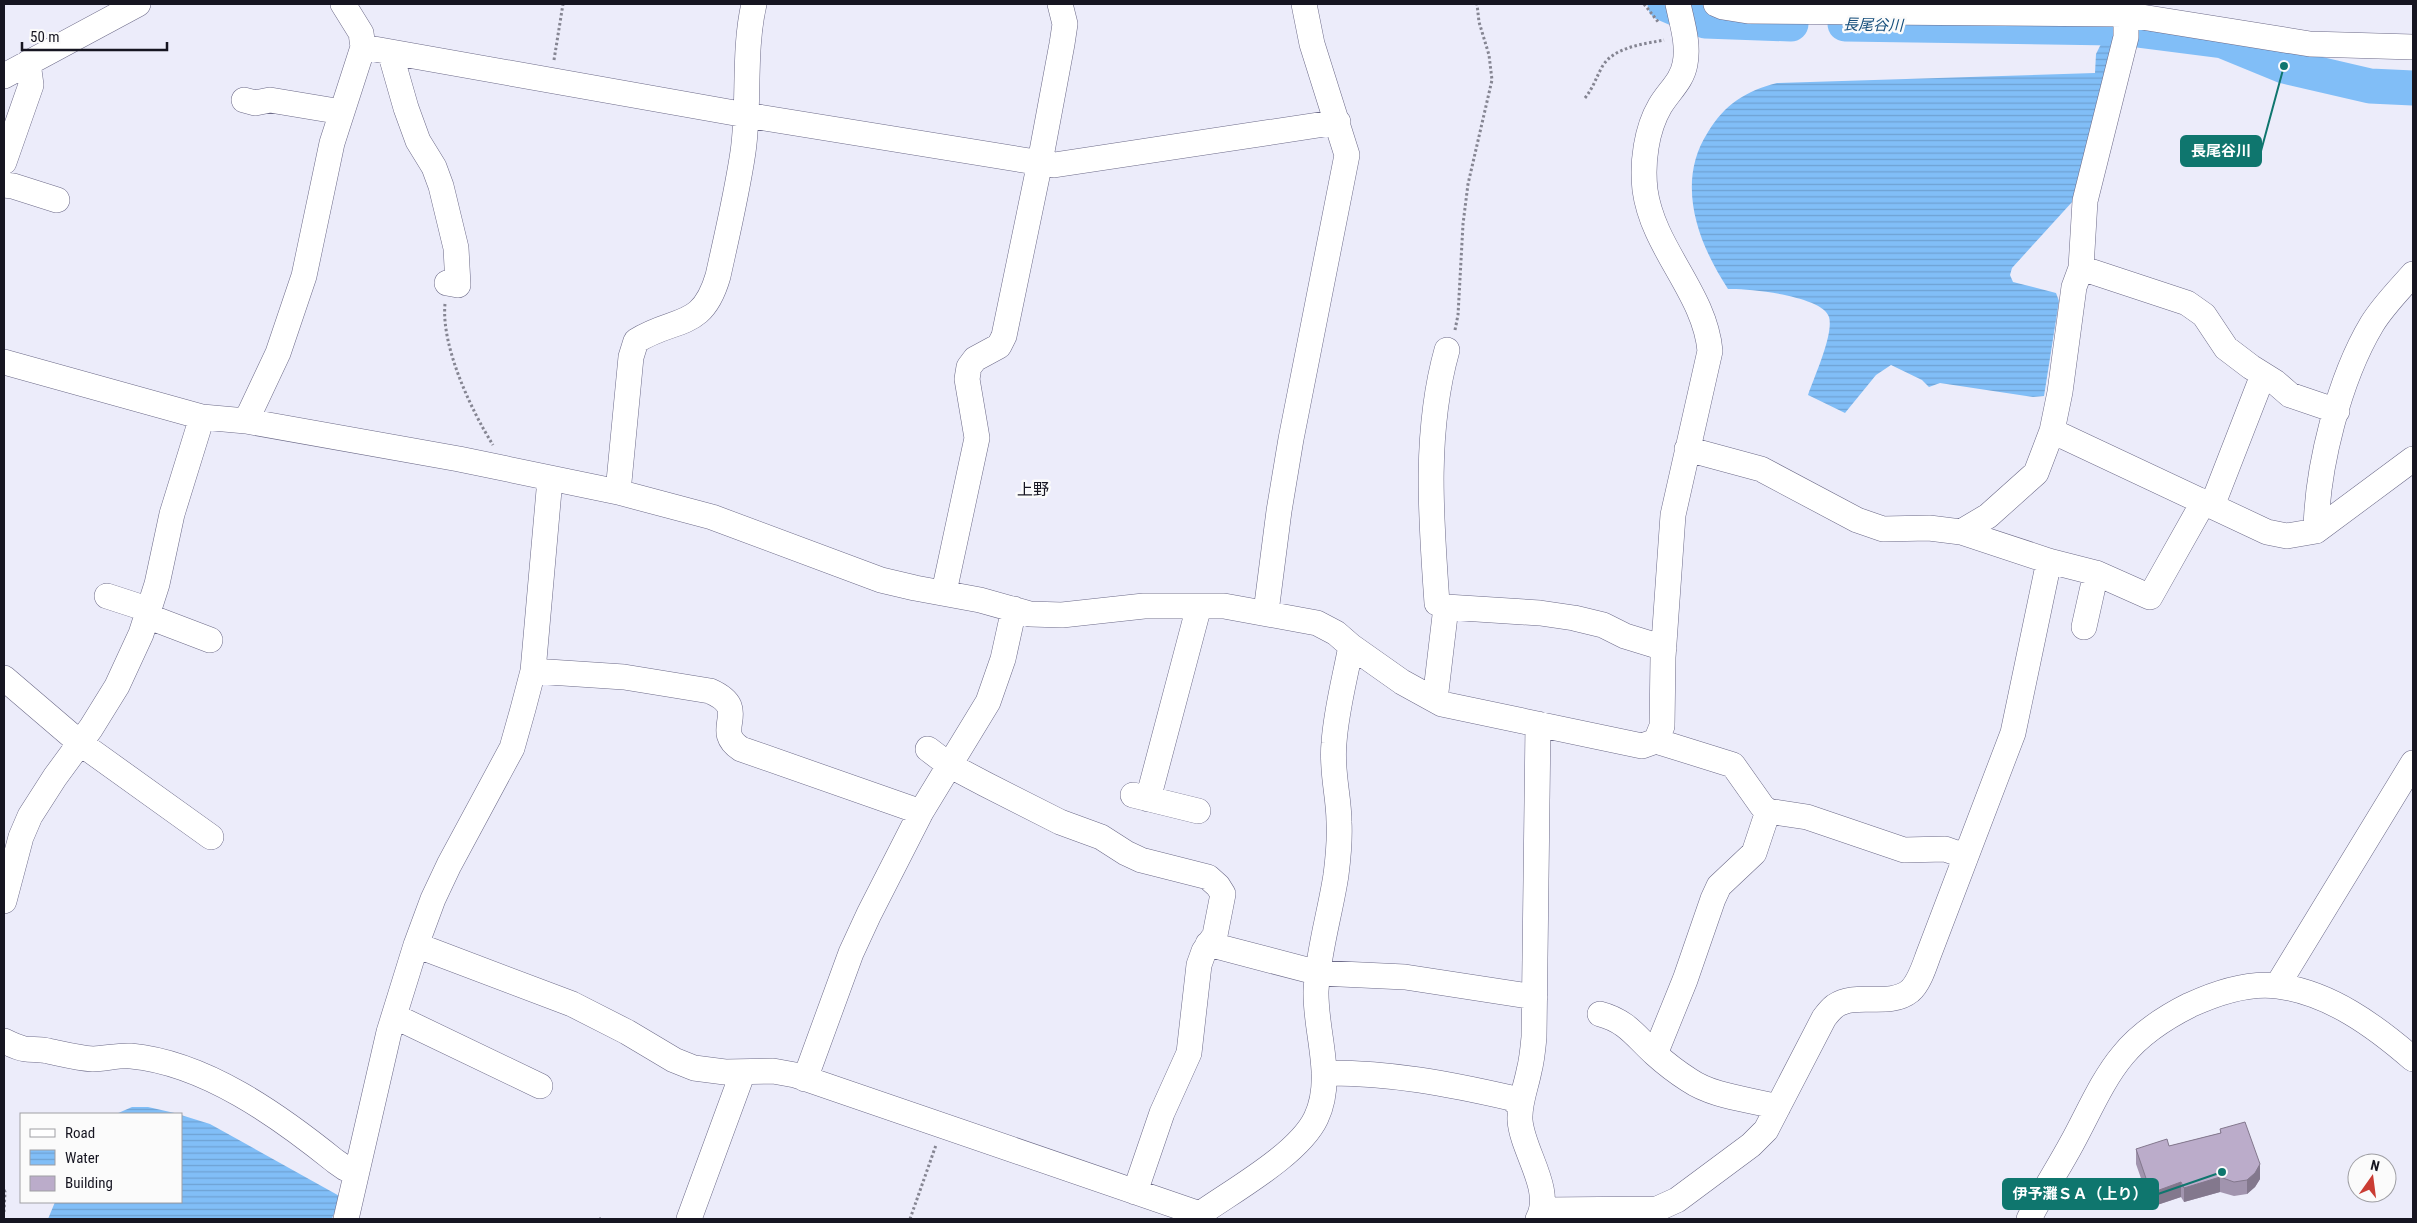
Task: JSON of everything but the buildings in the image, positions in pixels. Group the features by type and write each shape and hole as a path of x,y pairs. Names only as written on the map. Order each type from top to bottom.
{"street":[{"path":"4,76 138,4"},
{"path":"246,421 278,353 301,285 332,143 363,47 361,33 343,4"},
{"path":"618,492 631,356 636,341 650,332 693,317 705,306 713,293 743,151 749,27 754,4"},
{"path":"944,592 977,438 967,379 969,367 975,359 999,346 1004,336 1064,34 1065,24 1060,4"},
{"path":"1266,612 1279,511 1291,439 1347,155 1312,44 1304,4"},
{"path":"1656,742 1662,726 1664,648 1673,515 1710,351 1709,335 1703,317 1668,253 1649,210 1644,170 1651,127 1660,106 1678,81 1685,66 1687,49 1678,4"},
{"path":"1716,4 1748,11 2121,9 2310,44 2413,47"},
{"path":"1961,532 1988,516 2036,473 2052,431 2060,392 2074,287 2081,268 2085,201 2126,37 2126,24 2121,9"},
{"path":"363,47 746,115 1054,165 1338,122"},
{"path":"390,52 406,108 418,141 434,167 456,248 458,285 447,283"},
{"path":"4,162 31,85 28,63"},
{"path":"244,100 255,103 270,100 342,112"},
{"path":"4,185 57,200"},
{"path":"2081,268 2187,303 2204,315 2226,348 2290,395 2337,411"},
{"path":"2316,532 2316,504 2331,430 2351,369 2373,323 2413,274"},
{"path":"1447,350 1437,396 1430,492 1437,603 1446,607 1540,613 1574,618 1603,625 1625,636 1664,648"},
{"path":"4,362 202,417 246,421 459,459 618,492 712,517 881,580 914,588 944,592 1030,614 1062,616 1144,606 1224,606 1266,612 1317,624 1336,633 1350,646 1402,682 1442,704 1642,746 1656,742 1733,765 1762,806 1768,811 1806,817 1904,850 1945,849 1965,856"},
{"path":"1687,450 1761,469 1857,520 1883,529 1929,528 1961,532 2050,561 2096,573 2150,597 2208,503 2263,375"},
{"path":"4,901 21,837 30,816 117,686 149,613 172,514 202,417"},
{"path":"2052,431 2267,532 2287,536 2316,532 2413,460"},
{"path":"346,1219 394,1016 416,945 433,899 449,865 512,748 533,671 550,479"},
{"path":"1538,724 1534,1037 1530,1068 1520,1106 1520,1122 1542,1195 1541,1214 1657,1210 1677,1200 1751,1145 1766,1130 1824,1018 1836,1006 1854,1000 1876,1000 1896,997 1910,991 1920,977 2013,733 2050,561"},
{"path":"2084,627 2096,573"},
{"path":"107,596 210,640"},
{"path":"1198,811 1140,797 1199,606"},
{"path":"1434,700 1446,607"},
{"path":"805,1079 851,953 921,812 988,702 1003,659 1014,609"},
{"path":"416,945 572,1004 627,1032 674,1060 694,1068 743,1072 773,1071 805,1079 1135,1192 1194,1216 1290,1151 1303,1138 1316,1118 1324,1088 1324,1073 1318,1032 1316,991 1322,940 1336,876 1339,822 1334,786 1334,743 1350,646"},
{"path":"533,671 624,677 710,691 723,697 730,704 732,715 728,730 729,736 733,744 741,749 921,812"},
{"path":"4,678 80,743 211,837"},
{"path":"928,749 949,765 1060,822 1101,837 1141,860 1208,877 1218,886 1223,894 1215,935 1208,944 1199,965 1189,1052 1162,1113 1135,1192"},
{"path":"2278,986 2413,763"},
{"path":"1654,1054 1685,980 1719,886 1754,853 1768,811"},
{"path":"1208,944 1318,974 1405,977 1535,997"},
{"path":"2029,1219 2123,1055 2147,1032 2176,1012 2211,995 2247,987 2278,986 2311,996 2354,1013 2413,1059"},
{"path":"1600,1014 1616,1018 1646,1042 1654,1054 1690,1081 1712,1092 1778,1107"},
{"path":"394,1016 540,1086"},
{"path":"4,1041 23,1049 45,1050 81,1058 95,1059 128,1055 154,1059 185,1069 234,1091 273,1114 340,1165 356,1172"},
{"path":"689,1219 743,1072"},
{"path":"1324,1073 1352,1072 1422,1080 1511,1098 1520,1106"}],"path":[{"path":"550,80 563,4"},
{"path":"1447,350 1458,315 1463,224 1468,184 1492,80 1489,55 1479,22 1477,4"},
{"path":"1585,98 1595,85 1603,66 1610,57 1633,46 1684,33"},
{"path":"447,283 444,313 452,358 477,419 510,470"},
{"path":"910,1219 942,1125"},
{"path":"4,1190 6,1192 4,1212"}],"water":[{"path":"2105,25 2114,25 2116,34 2073,201 2012,268 2010,275 2013,282 2056,293 2059,301 2044,396 2033,397 1940,383 1929,387 1922,380 1891,365 1876,375 1845,413 1808,395 1829,334 1829,317 1824,310 1800,299 1767,292 1728,289 1717,271 1700,233 1694,212 1693,172 1698,152 1715,122 1737,100 1756,90 1777,83 2095,73 2096,54 2104,38"},
{"path":"132,1107 148,1107 175,1113 118,1113"},
{"path":"182,1115 210,1124 343,1198 332,1219 48,1219 55,1203 182,1203"}],"waterway":[{"name":"長尾谷川","path":"1665,4 1705,21 1791,24"},
{"name":"長尾谷川","path":"1845,24 2114,28"},
{"name":"長尾谷川","path":"2137,30 2223,41 2284,66 2370,86 2413,88"}],"place":[{"name":"長尾谷川","path":"2284,66"},
{"name":"伊予灘ＳＡ（上り）","path":"2222,1172"}],"district":[{"name":"上野","path":"1033,489"}]}
